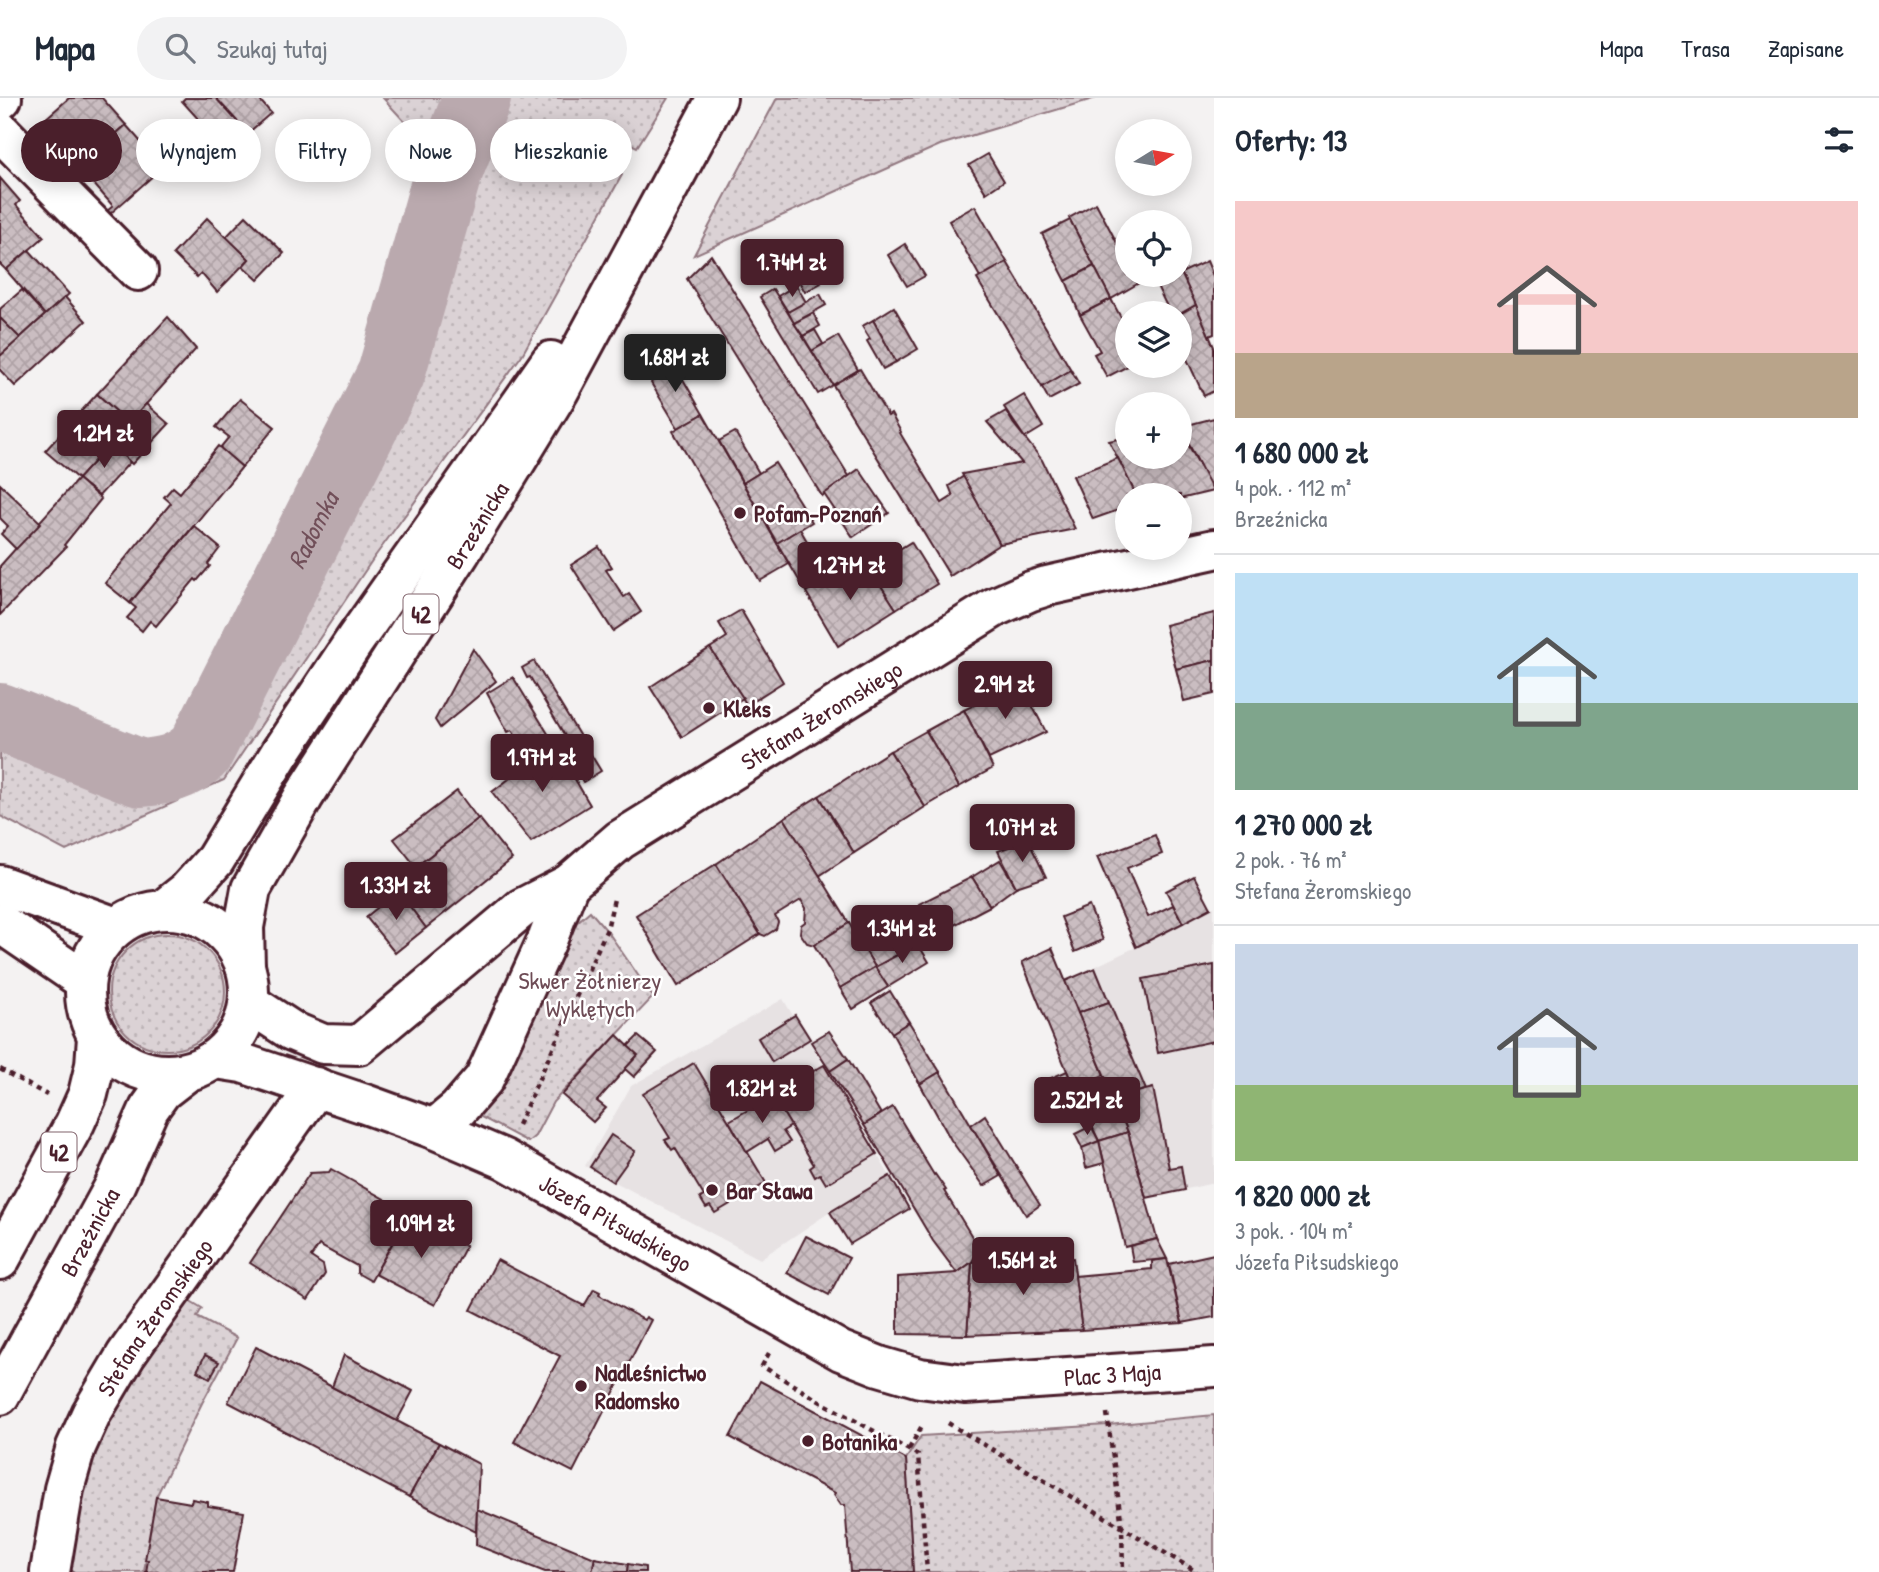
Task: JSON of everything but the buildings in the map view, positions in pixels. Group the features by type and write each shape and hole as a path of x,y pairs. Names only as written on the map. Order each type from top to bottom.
{"street":[{"name":"Brzeźnicka","path":"247,984 244,927 251,889 304,796 460,554 559,391 717,98"},
{"path":"0,131 138,271"},
{"name":"Brzeźnicka","path":"163,910 187,891 215,860 280,752 355,640 546,367 623,269"},
{"name":"Stefana Żeromskiego","path":"569,884 620,840 1009,600 1047,586 1214,550"},
{"path":"247,984 292,1031 323,1044 359,1045 522,908 569,884"},
{"path":"434,1129 458,1109 484,1079 548,938 569,884"},
{"path":"0,885 116,927"},
{"name":"42","path":"163,910 184,911 222,930 236,947 247,984 243,1024 232,1043 200,1066 159,1075 135,1069 114,1055 97,1037 89,1019 85,981 101,942 116,927 138,915 163,910"},
{"path":"0,923 85,981"},
{"name":"42","path":"0,1260 88,1094 95,1065 97,1037"},
{"path":"359,1045 365,1104"},
{"name":"Józefa Piłsudskiego","path":"200,1066 242,1063 434,1129 504,1159 841,1351 879,1366 920,1378 965,1384 1009,1382"},
{"name":"Brzeźnicka","path":"0,1395 115,1185 149,1109 162,1091 200,1066"},
{"name":"Stefana Żeromskiego","path":"50,1572 64,1489 76,1447 91,1414 126,1355 316,1087"},
{"name":"Plac 3 Maja","path":"1009,1382 1214,1367"}],"path":[{"path":"517,1126 607,929 614,899"},
{"path":"0,1069 54,1099"},
{"path":"769,1352 762,1366 918,1455 927,1572"},
{"path":"1106,1411 1122,1527 1123,1572"},
{"path":"948,1423 1197,1572"},
{"path":"909,1449 923,1424"}],"shaded area":[{"path":"1214,907 1214,1183 1146,1198 1128,1132 1065,981"},
{"path":"783,999 890,1176 760,1259 585,1166 631,1086"}],"green space":[{"path":"383,98 668,98 637,147 632,144 632,119 490,119 490,182 618,182 522,355 373,559 224,780 66,851 0,816 0,701 136,755 169,759 189,740 380,351 431,182 476,182 476,119 402,119"},
{"path":"777,98 1096,98 940,145 694,255"},
{"name":"Skwer Żołnierzy Wyklętych","path":"590,911 608,932 653,997 553,1102 535,1136 528,1142 477,1115 509,1072 562,935"},
{"path":"167,934 189,939 208,951 220,970 225,992 220,1014 208,1033 189,1045 167,1050 145,1045 126,1033 114,1014 109,992 114,970 126,951 145,939"},
{"path":"187,1299 202,1308 197,1317 237,1338 156,1497 144,1572 61,1572 88,1445"},
{"path":"1214,1415 1214,1572 913,1572 906,1459 921,1436 1108,1425"}],"waterway":[{"name":"Radomka","path":"0,717 140,773 173,768 200,751 391,374 447,176 477,98"}],"place":[{"name":"Pofam-Poznań","path":"740,513"},
{"name":"Kleks","path":"709,708"},
{"name":"Bar Sława","path":"712,1190"},
{"name":"Nadleśnictwo Radomsko","path":"581,1386"},
{"name":"Botanika","path":"808,1441"}]}
